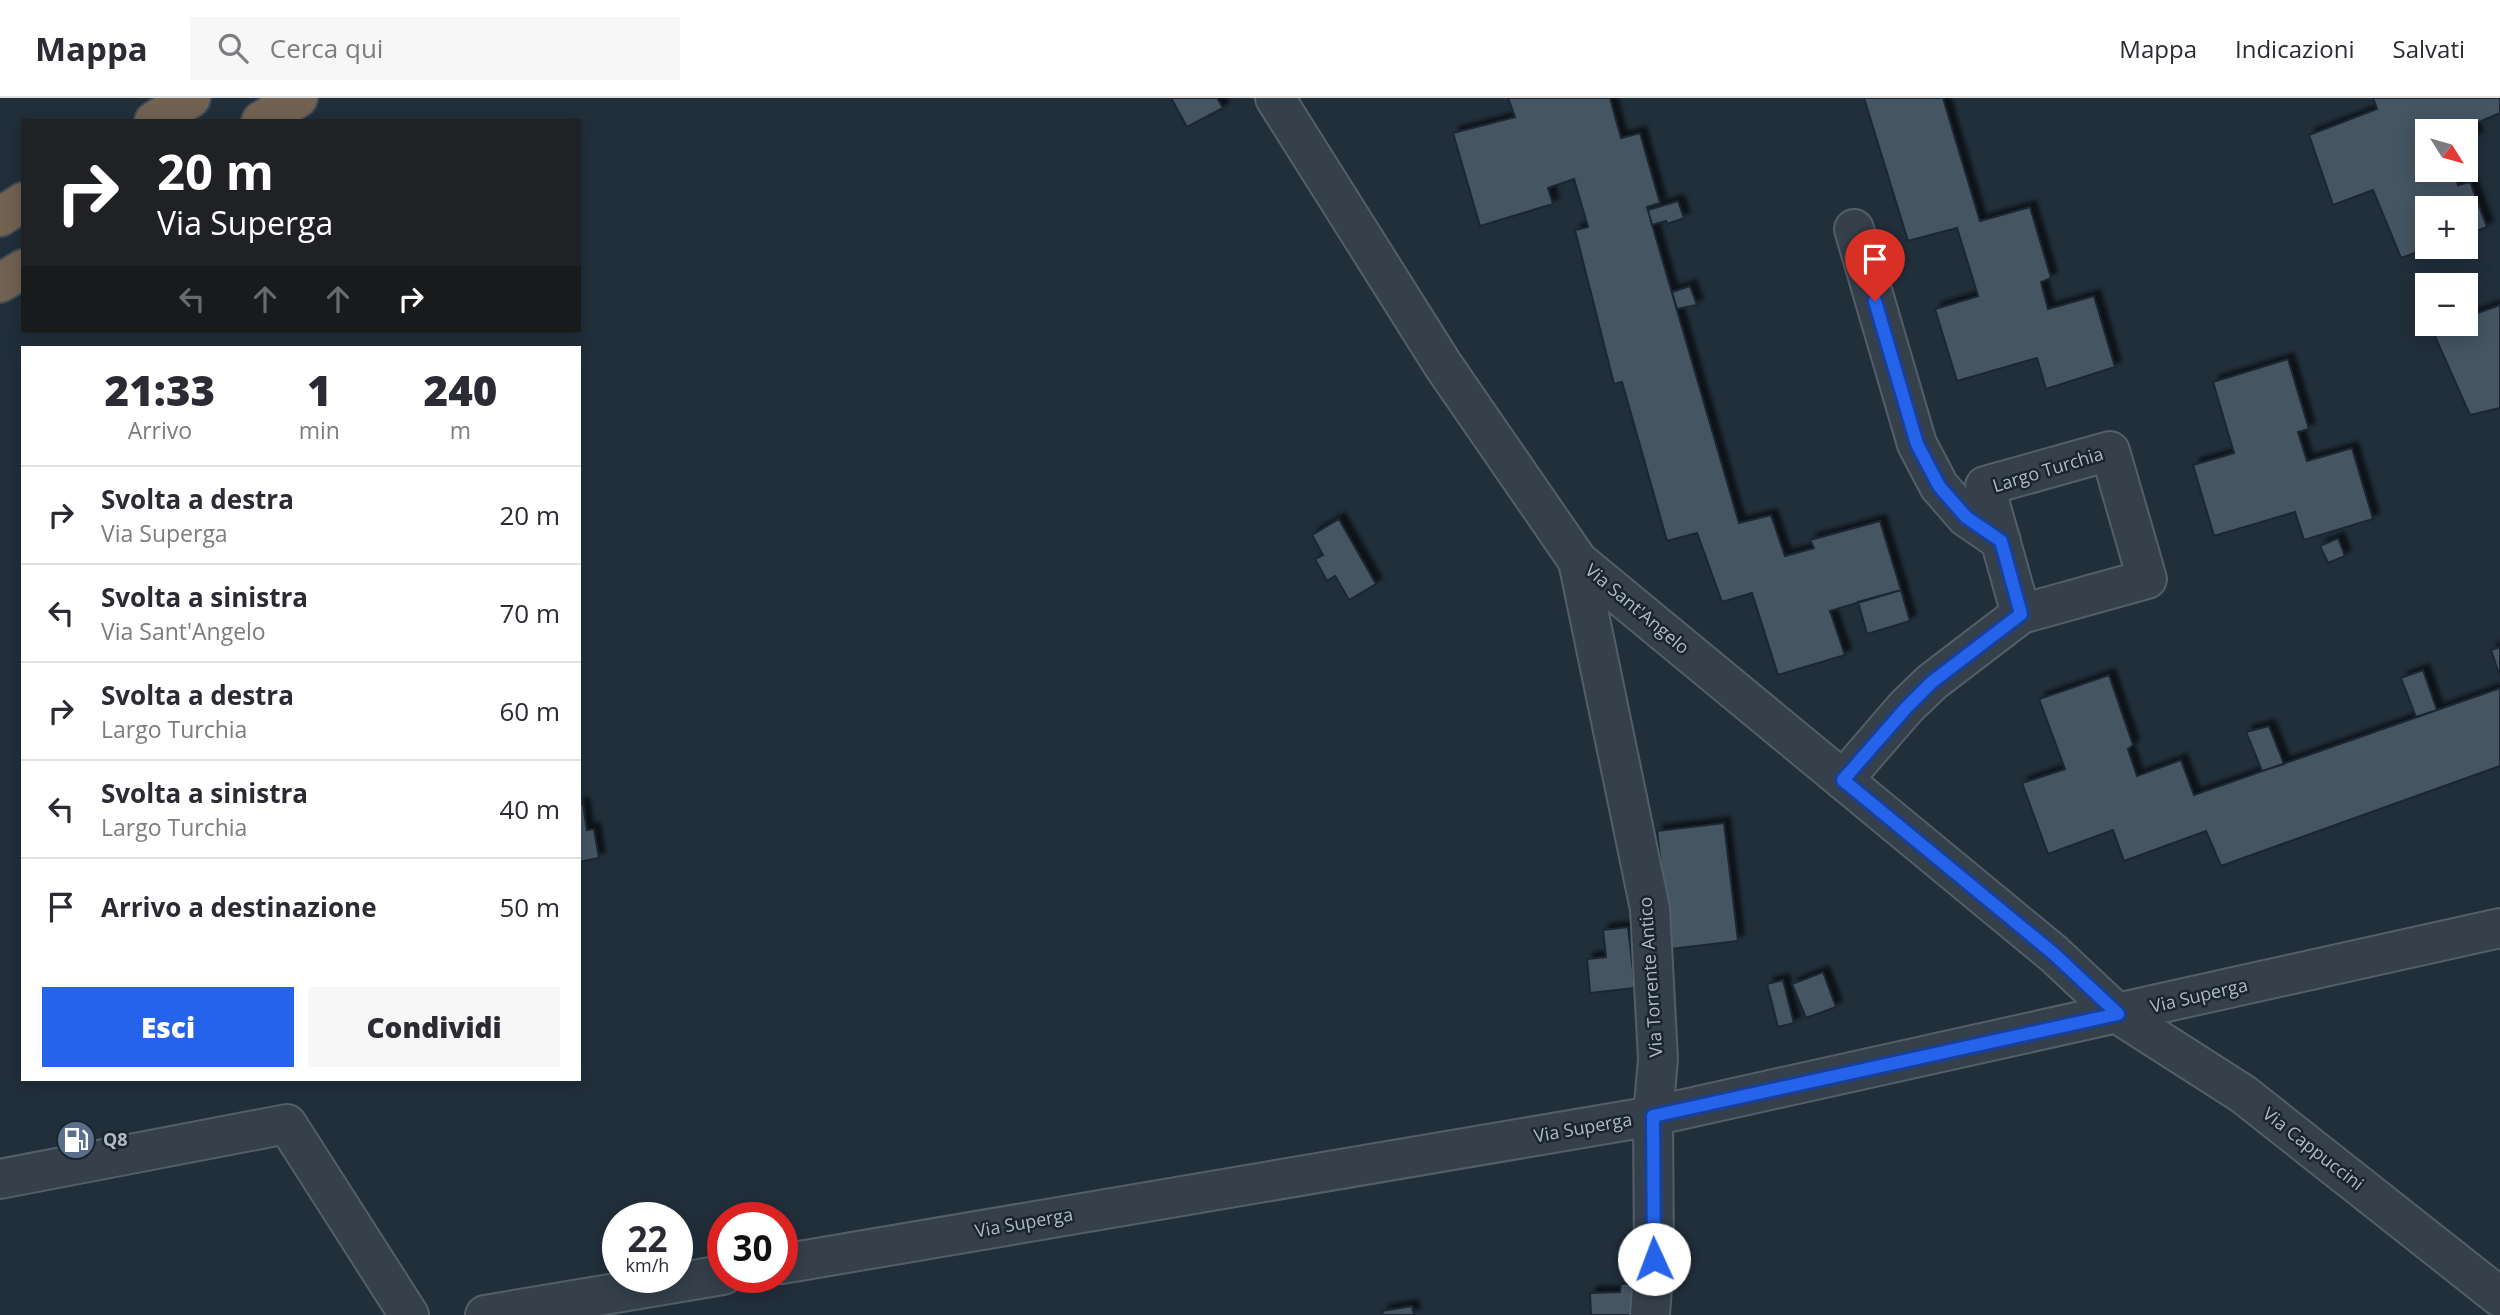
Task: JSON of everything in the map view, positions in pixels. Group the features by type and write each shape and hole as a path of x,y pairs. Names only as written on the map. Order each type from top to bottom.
{"highway":[{"path":"157,119 191,98"},
{"path":"264,119 298,98"},
{"path":"0,217 21,203"},
{"path":"0,283 21,270"}],"street":[{"name":"Via Sant'Angelo","path":"1275,98 1443,365 1578,561 2054,954 2118,1014"},
{"path":"1853,229 1917,444 1939,486 1966,517 2001,541"},
{"name":"Largo Turchia","path":"1843,780 1932,682 2021,614 2147,579 2110,451 1985,486 2021,614"},
{"name":"Via Torrente Antico","path":"1578,561 1650,909 1658,1059 1653,1116 1654,1259 1650,1315"},
{"name":"Via Superga","path":"798,1262 1653,1116 2500,928"},
{"name":"Via Cappuccini","path":"2118,1014 2244,1094 2500,1297"},
{"path":"0,1179 288,1124 410,1315"},
{"path":"485,1315 707,1278"}],"building":[{"path":"1171,98 1217,98 1223,108 1187,127"},
{"path":"1508,98 1610,98 1621,138 1640,133 1660,203 1647,207 1739,523 1771,515 1785,556 1814,548 1810,540 1880,521 1901,590 1830,611 1845,655 1778,675 1752,593 1722,602 1697,533 1667,541 1622,382 1614,384 1575,230 1588,227 1574,179 1548,188 1553,204 1480,226 1453,133 1515,117"},
{"path":"1864,98 1943,98 1980,221 2030,207 2051,278 2041,282 2048,309 2094,296 2115,367 2046,389 2037,358 1957,381 1935,309 1978,296 1957,228 1908,241"},
{"path":"2373,98 2500,98 2500,113 2478,122 2478,119 2415,119 2415,182 2457,182 2458,185 2470,182 2475,196 2415,196 2415,253 2401,258 2373,190 2333,205 2309,135 2377,109"},
{"path":"1678,201 1684,218 1667,224 1666,221 1652,225 1648,210"},
{"path":"2478,203 2487,227 2478,230"},
{"path":"1690,286 1697,305 1677,309 1672,292"},
{"path":"2500,305 2500,408 2470,415 2435,336 2478,336 2478,313"},
{"path":"2288,359 2309,429 2298,432 2307,461 2352,448 2373,519 2304,540 2295,512 2214,536 2193,465 2234,453 2213,382"},
{"path":"1339,519 1376,584 1349,600 1335,576 1327,581 1315,559 1323,555 1312,535"},
{"path":"2338,538 2345,556 2328,563 2320,546"},
{"path":"1901,590 1910,621 1867,634 1858,602"},
{"path":"2500,647 2500,677 2491,650"},
{"path":"2423,670 2437,710 2416,717 2401,678"},
{"path":"2109,675 2133,745 2128,749 2137,776 2181,760 2194,795 2500,688 2500,766 2221,866 2206,831 2124,861 2113,830 2048,854 2022,783 2065,769 2039,699"},
{"path":"2269,726 2284,764 2262,771 2246,732"},
{"path":"581,804 587,830 594,829 599,858 581,862"},
{"path":"1724,823 1738,941 1671,949 1657,831"},
{"path":"1628,927 1635,988 1590,993 1587,959 1606,957 1603,930"},
{"path":"1823,972 1836,1007 1806,1018 1792,984"},
{"path":"1783,980 1794,1023 1778,1027 1767,984"},
{"path":"1633,1283 1632,1315 1591,1315 1590,1293 1620,1292 1621,1284"},
{"path":"1412,1306 1414,1315 1383,1315 1382,1311"}],"place":[{"name":"Q8","path":"76,1140"}],"route":[{"path":"1654,1259 1653,1116 2118,1014 2054,954 1843,780 1932,682 2021,614 2001,541 1966,517 1939,486 1917,444 1875,301"}]}
